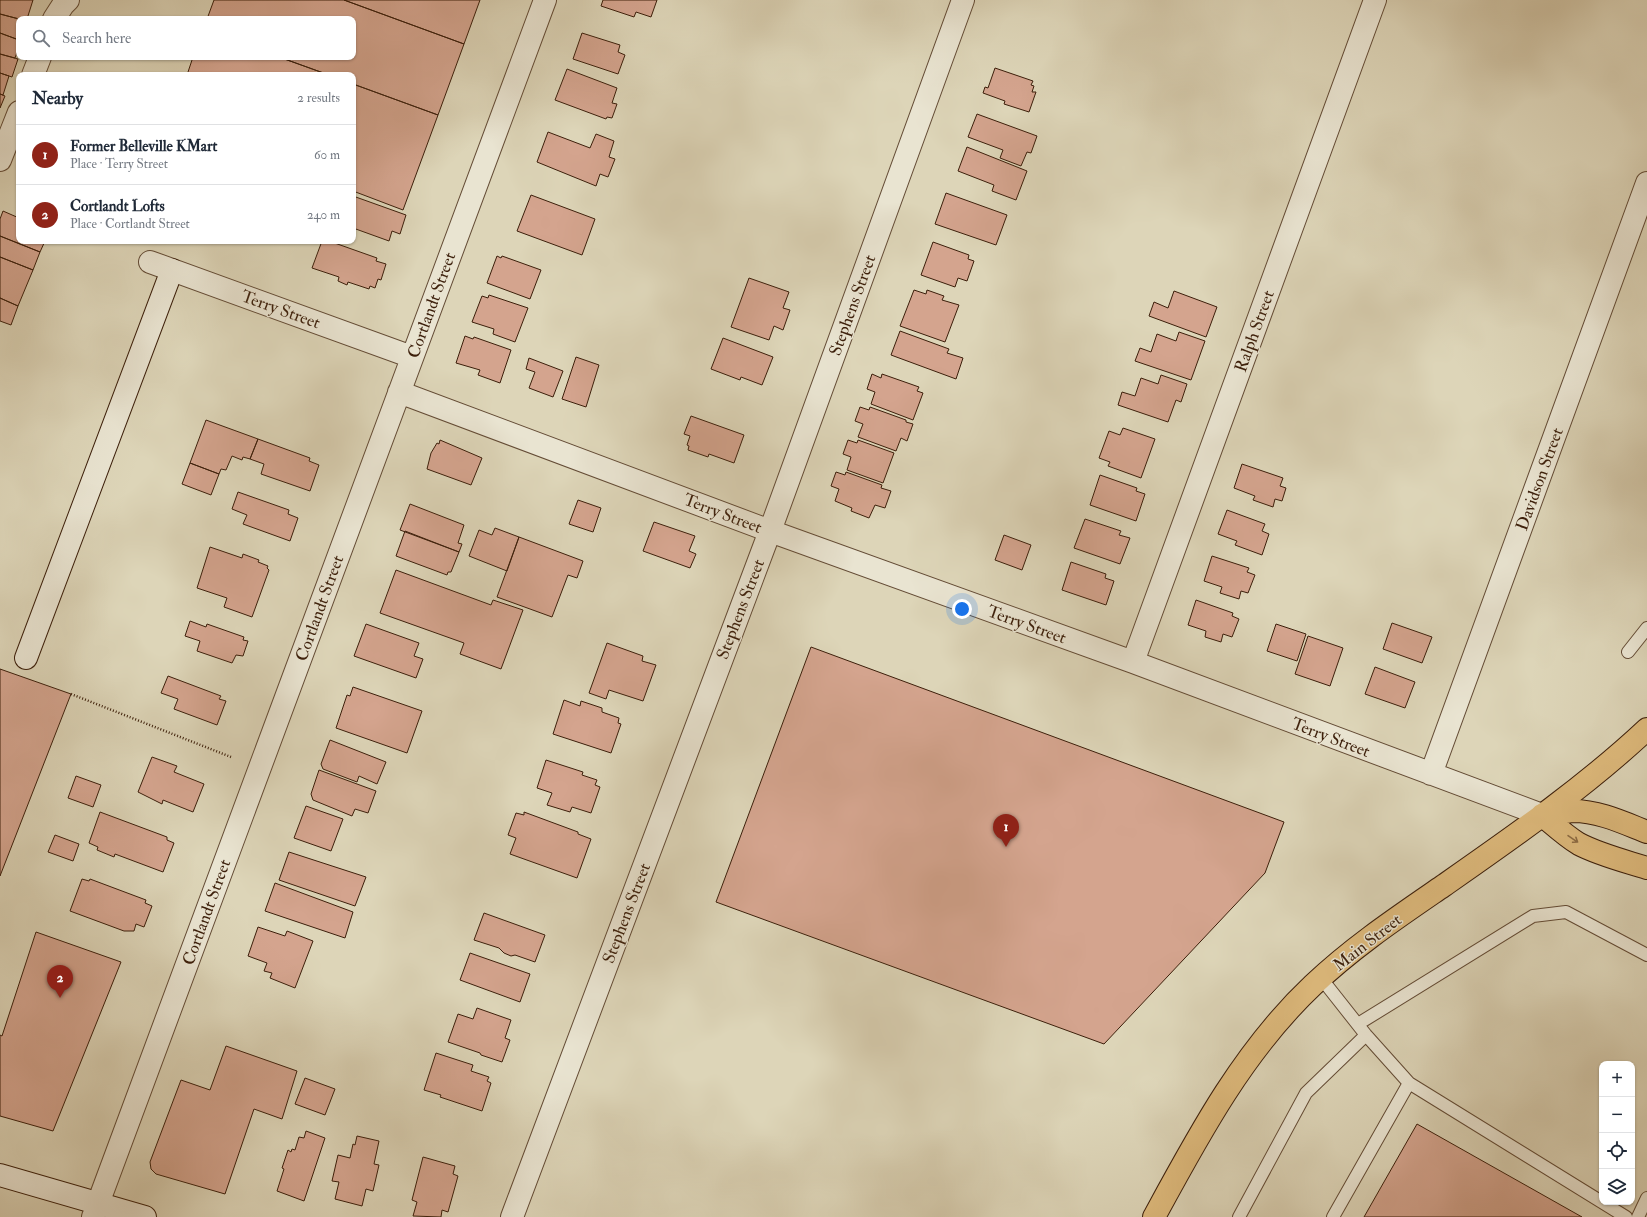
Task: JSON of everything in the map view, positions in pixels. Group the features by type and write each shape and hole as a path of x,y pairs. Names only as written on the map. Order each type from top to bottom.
{"main road":[{"name":"Main Street","path":"1154,1217 1198,1135 1238,1072 1271,1030 1321,978 1361,944 1584,784 1647,729"},
{"path":"1542,815 1574,811 1596,814 1617,820 1647,832"},
{"path":"1542,815 1562,832 1580,844 1602,854 1647,868"}],"street":[{"path":"56,16 68,0"},
{"name":"Cortlandt Street","path":"96,1210 545,0"},
{"name":"Stephens Street","path":"512,1217 770,531 963,0"},
{"name":"Ralph Street","path":"1133,662 1375,0"},
{"path":"34,72 39,60"},
{"path":"0,160 16,120"},
{"name":"Davidson Street","path":"1431,774 1647,183"},
{"name":"Terry Street","path":"150,262 412,357"},
{"path":"26,658 172,270"},
{"name":"Terry Street","path":"399,392 770,531 1133,662 1542,815"},
{"path":"0,1175 96,1210 145,1217"}],"lane":[{"path":"1628,652 1647,628"},
{"path":"1358,1024 1533,916 1566,912 1647,955"},
{"path":"1321,978 1366,1036 1408,1084 1626,1217"},
{"path":"1239,1217 1306,1093 1366,1036"},
{"path":"1333,1217 1408,1084"},
{"path":"1638,1217 1647,1198"}],"path":[{"path":"71,694 231,757"}],"building":[{"path":"0,0 33,0 28,16 16,16 16,18 0,14"},
{"path":"214,0 344,0 464,44 438,115 356,85 356,72 321,72 287,60 356,60 356,16 208,16"},
{"path":"344,0 480,0 464,44"},
{"path":"603,0 657,0 651,17 636,12 634,17 601,6"},
{"path":"0,14 16,18 16,39 0,33"},
{"path":"0,33 16,39 15,58 0,54"},
{"path":"582,33 620,45 618,52 625,55 618,74 573,59"},
{"path":"0,54 18,60 12,77 0,73"},
{"path":"192,60 287,60 321,72 188,72"},
{"path":"995,68 1033,81 1031,85 1034,86 1032,92 1036,92 1029,112 1004,104 1005,101 983,93 985,87 988,88"},
{"path":"567,69 617,88 612,103 617,104 612,118 607,117 606,119 555,100"},
{"path":"0,73 9,76 3,95 0,94"},
{"path":"356,85 438,115 403,210 356,192"},
{"path":"0,94 5,96 0,108"},
{"path":"977,114 1037,136 1031,153 1027,152 1021,166 1000,158 1003,150 968,137"},
{"path":"548,132 590,148 596,134 614,141 609,157 615,159 608,177 600,174 596,186 537,162"},
{"path":"967,147 1027,171 1016,200 992,191 994,185 958,171"},
{"path":"946,193 1007,215 996,245 935,224"},
{"path":"531,195 595,219 582,255 517,231"},
{"path":"356,197 406,215 400,234 392,231 389,241 356,229"},
{"path":"3,211 16,217 16,242 0,236 0,219"},
{"path":"0,236 16,242 16,244 20,244 40,252 33,270 0,257"},
{"path":"933,242 969,255 968,259 974,261 967,281 958,278 955,287 921,275"},
{"path":"20,244 44,244 40,252"},
{"path":"321,244 337,244 377,258 376,261 386,264 381,280 378,279 375,288 370,286 369,289 348,282 347,285 338,281 339,277 312,268"},
{"path":"497,256 501,258 502,256 541,270 530,299 487,283"},
{"path":"0,257 33,270 18,306 0,298"},
{"path":"749,278 789,292 783,308 790,310 783,330 774,326 769,340 731,327"},
{"path":"914,290 926,294 927,290 944,296 942,300 959,305 945,342 900,326"},
{"path":"1174,291 1217,307 1206,337 1149,316 1154,302 1168,308"},
{"path":"489,295 528,308 515,342 493,334 494,329 472,322 482,296 488,298"},
{"path":"0,298 18,306 11,325 0,321"},
{"path":"900,331 949,349 947,353 963,358 956,379 891,355"},
{"path":"1179,332 1205,341 1191,380 1135,361 1140,348 1151,352 1157,334 1176,341"},
{"path":"465,336 473,339 474,337 511,350 500,383 478,375 480,370 456,363"},
{"path":"723,338 773,357 762,385 741,377 740,380 711,369"},
{"path":"576,357 599,365 586,407 562,399"},
{"path":"529,358 563,371 553,397 529,388 535,372 526,369"},
{"path":"872,374 881,378 882,374 919,387 917,391 923,393 913,420 871,404 875,392 867,389"},
{"path":"1161,375 1187,384 1181,402 1176,400 1168,422 1118,405 1122,392 1135,396 1141,378 1158,384"},
{"path":"860,407 869,410 870,407 913,424 907,441 901,438 896,451 858,437 863,424 855,421"},
{"path":"691,416 744,435 734,463 709,454 708,457 688,450 689,446 687,445 690,436 684,434"},
{"path":"206,420 258,439 250,459 243,457 242,460 232,456 226,470 221,469 219,474 190,463"},
{"path":"1123,428 1155,439 1141,478 1108,466 1110,462 1099,458 1109,431 1120,435"},
{"path":"258,439 310,458 309,461 319,465 310,491 261,474 264,464 250,459"},
{"path":"440,440 482,458 471,485 427,469 431,453 437,443 439,444"},
{"path":"848,440 857,443 858,440 894,453 883,483 847,470 851,457 843,454"},
{"path":"190,463 219,474 211,495 182,484"},
{"path":"1242,464 1283,478 1280,486 1286,488 1282,501 1275,499 1273,507 1253,500 1255,496 1234,488"},
{"path":"836,472 845,475 846,472 882,485 881,488 891,491 885,508 875,505 869,518 851,511 852,508 835,501 839,489 831,486"},
{"path":"1100,475 1137,488 1136,491 1145,494 1136,521 1090,505"},
{"path":"238,492 289,510 288,514 298,518 290,541 243,524 247,515 232,509"},
{"path":"578,500 601,508 593,532 569,524"},
{"path":"410,504 464,525 458,543 462,544 459,552 400,530"},
{"path":"1227,510 1265,524 1262,531 1269,534 1262,555 1235,545 1237,541 1218,534"},
{"path":"1085,519 1121,531 1119,535 1130,538 1120,564 1074,548"},
{"path":"654,522 695,536 689,551 696,554 690,568 643,551"},
{"path":"495,528 519,537 507,571 469,556 479,530 492,535"},
{"path":"405,531 459,552 451,572 448,572 447,575 396,556"},
{"path":"1004,535 1031,545 1022,570 995,560"},
{"path":"519,537 583,561 577,578 568,575 552,617 497,597"},
{"path":"210,547 242,558 243,554 259,560 258,562 268,566 267,568 269,570 252,617 224,607 227,598 197,588"},
{"path":"1212,556 1249,568 1247,572 1255,575 1248,593 1241,591 1239,599 1220,593 1222,587 1204,581"},
{"path":"1071,562 1106,574 1105,578 1114,581 1106,605 1062,590"},
{"path":"396,570 491,605 493,600 523,610 501,669 460,654 464,643 380,613"},
{"path":"1196,600 1233,613 1232,616 1239,619 1232,637 1223,634 1221,642 1205,637 1206,631 1188,625"},
{"path":"190,621 206,627 207,624 244,637 243,640 248,641 243,656 236,655 232,663 197,651 200,641 185,636"},
{"path":"1392,623 1432,637 1422,663 1383,649"},
{"path":"366,624 419,643 414,656 423,659 416,678 354,656"},
{"path":"1276,624 1306,634 1297,661 1267,651"},
{"path":"1308,636 1343,648 1330,686 1295,674"},
{"path":"607,643 643,656 642,661 656,665 643,701 609,690 606,699 589,693"},
{"path":"811,647 1284,822 1265,873 1104,1044 716,902"},
{"path":"1375,667 1415,682 1405,708 1365,694"},
{"path":"0,669 71,694 0,876"},
{"path":"168,676 221,696 219,699 226,701 217,725 174,709 178,699 161,693"},
{"path":"353,687 422,711 407,753 336,728 347,695 350,696"},
{"path":"564,700 580,706 581,701 602,708 602,712 619,718 618,723 621,724 611,753 553,734"},
{"path":"330,740 386,762 377,784 359,776 357,782 323,769 321,764"},
{"path":"152,757 177,766 174,772 204,784 193,812 163,800 162,804 138,792"},
{"path":"546,760 583,772 582,775 597,780 595,785 600,787 591,813 572,807 570,812 547,805 552,793 537,788"},
{"path":"319,770 376,791 368,813 355,809 352,816 313,800 311,794"},
{"path":"76,776 101,785 93,807 68,798"},
{"path":"306,806 343,819 331,851 294,838"},
{"path":"100,812 167,837 167,840 174,843 163,872 115,854 114,857 97,850 98,847 89,843"},
{"path":"524,812 578,832 578,834 591,839 577,878 510,854 516,838 508,835 516,813 524,815"},
{"path":"55,835 79,844 73,861 48,852"},
{"path":"289,852 366,877 355,906 279,880"},
{"path":"82,879 89,881 90,879 146,900 145,903 152,906 144,927 136,924 134,931 124,931 70,911"},
{"path":"275,883 353,912 345,938 265,911"},
{"path":"484,913 545,935 535,962 515,955 511,956 504,953 499,948 474,940"},
{"path":"258,927 285,936 287,931 313,941 295,988 270,978 272,973 264,971 267,963 248,956"},
{"path":"36,932 121,962 53,1131 0,1116 0,1035 2,1036"},
{"path":"470,953 530,974 520,1002 460,980"},
{"path":"477,1008 511,1020 505,1038 510,1040 502,1062 448,1042 458,1014 473,1019"},
{"path":"226,1046 297,1071 282,1119 254,1109 225,1194 156,1174 151,1169 150,1162 181,1080 210,1090"},
{"path":"436,1053 473,1065 471,1071 489,1077 487,1081 491,1083 482,1111 424,1090"},
{"path":"305,1078 335,1089 325,1115 295,1104"},
{"path":"1417,1124 1582,1217 1364,1217"},
{"path":"306,1131 325,1138 304,1201 277,1191 288,1150 291,1152 292,1149 295,1150 299,1137 304,1138"},
{"path":"357,1136 379,1141 374,1164 379,1165 373,1191 366,1189 362,1206 335,1199 339,1182 332,1181 338,1155 350,1158 353,1144 355,1145"},
{"path":"423,1157 455,1166 453,1174 458,1176 448,1212 442,1210 441,1217 413,1216 417,1202 412,1200"}],"place":[{"name":"Former Belleville KMart","path":"1006,847"},
{"name":"Cortlandt Lofts","path":"60,998"}]}
